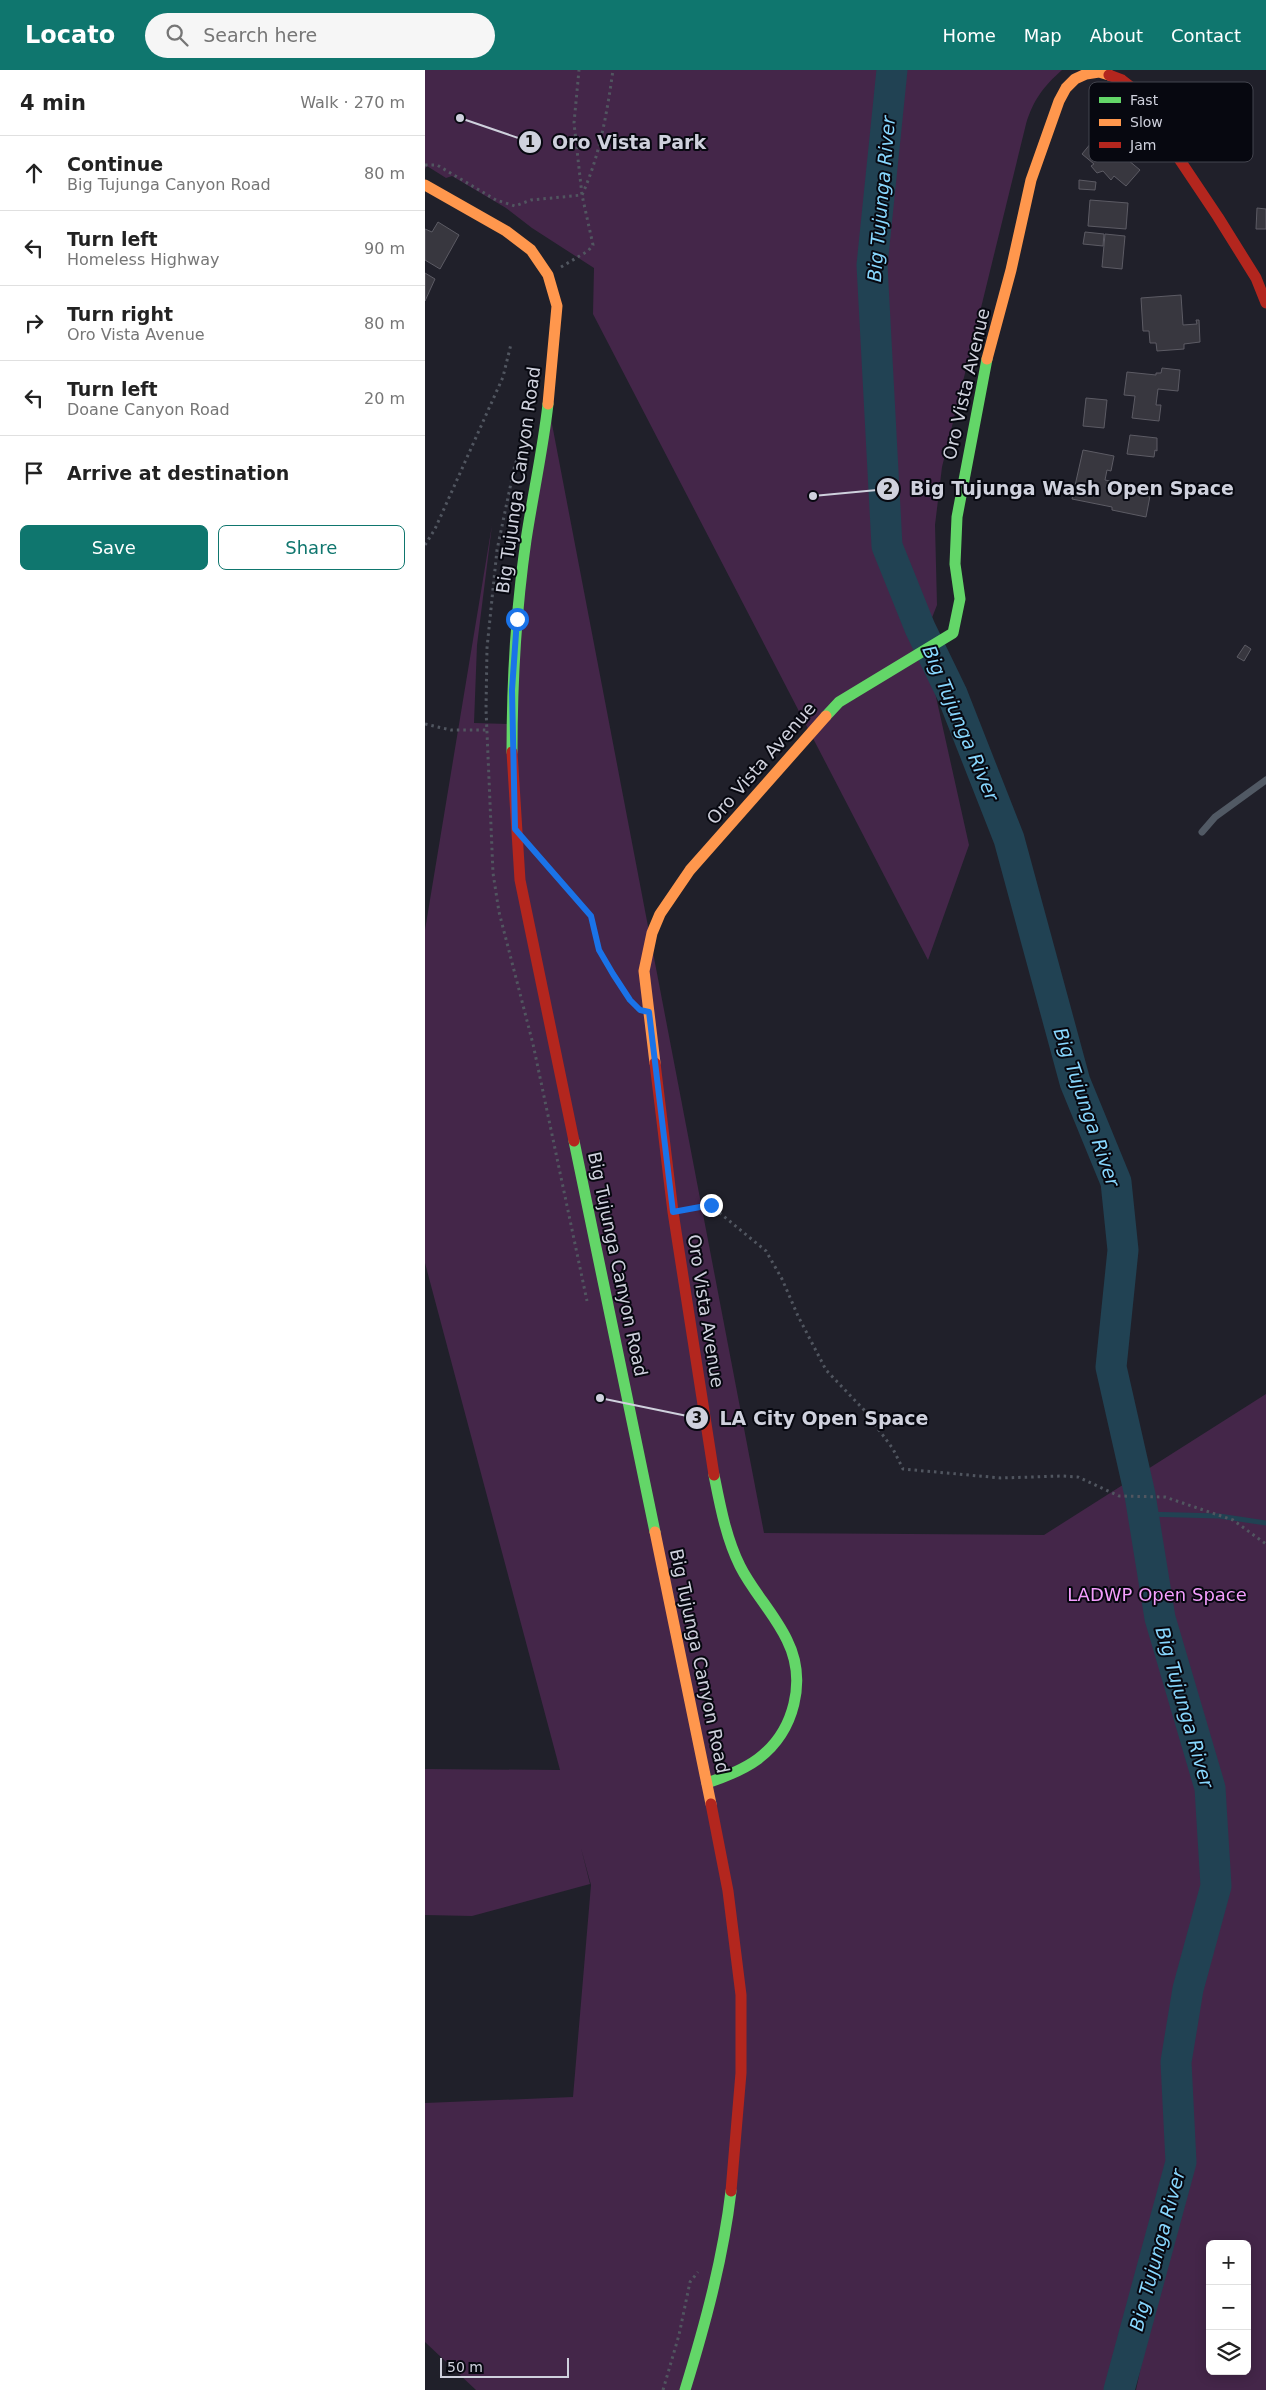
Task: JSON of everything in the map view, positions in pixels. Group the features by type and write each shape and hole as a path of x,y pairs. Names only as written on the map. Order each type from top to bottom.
{"street":[{"name":"Oro Vista Avenue","path":"707,1783 744,1768 761,1758 777,1742 789,1723 795,1699 797,1678 795,1663 783,1634 746,1577 735,1555 725,1524 673,1212 644,970 652,932 661,914 690,870 810,732 839,702 953,633 960,599 955,564 957,517 985,366 1011,270 1031,180 1059,102 1066,88 1075,79 1086,74 1099,72 1125,82"},
{"name":"Oro Vista Avenue","path":"1181,162 1218,217 1255,278 1266,303"},
{"name":"Big Tujunga Canyon Road","path":"425,185 519,240 531,250 548,275 554,291 557,322 547,415 526,542 517,619 512,690 512,761 520,880 707,1783 728,1891 741,1995 741,2073 727,2223 704,2327 685,2390"}],"lane":[{"path":"1202,832 1215,817 1266,780"}],"path":[{"path":"548,275 588,251 593,245 582,195 574,123 579,70"},
{"path":"582,195 591,175 605,130 613,70"},
{"path":"425,164 437,165 496,200 515,206 531,200 582,195"},
{"path":"425,545 435,529 503,378 511,344"},
{"path":"425,724 451,730 487,730"},
{"path":"533,848 591,916 599,950 630,1000 640,1010 649,1012"},
{"path":"673,1212 711,1205 766,1251 782,1279 798,1316 826,1370 865,1411 893,1448 903,1468 1001,1478 1078,1477 1119,1496 1165,1497 1233,1520 1266,1544"},
{"path":"663,2390 679,2335 690,2282 703,2267 718,2261"}],"green space":[{"path":"425,70 1062,70 1040,94 1026,124 942,467 935,525 937,605 926,633 914,644 928,661 969,845 928,960 593,314 594,268 532,228 506,208 452,176 446,178 427,166 425,169"},
{"name":"LADWP Open Space","path":"547,398 764,1533 1044,1535 1266,1394 1266,2390 1136,2390 1186,2152 1178,2147 1126,2390 476,2390 425,2342 425,2103 573,2097 591,1885 581,1848 590,1884 472,1916 425,1915 425,1769 560,1770 425,1263 425,930 492,525 477,645 474,723 508,724"}],"building":[{"path":"1089,146 1089,160 1082,154"},
{"path":"1092,162 1130,162 1140,170 1126,186 1114,176 1111,180 1103,171 1097,173 1091,166 1094,164"},
{"path":"1079,180 1096,182 1095,190 1079,189"},
{"path":"1090,200 1128,203 1126,229 1088,226"},
{"path":"1257,208 1266,209 1266,229 1256,229"},
{"path":"438,222 459,235 440,269 425,260 425,229 432,232"},
{"path":"1085,232 1104,234 1103,246 1083,244"},
{"path":"1105,234 1125,236 1122,269 1102,267"},
{"path":"425,273 435,279 425,301"},
{"path":"1181,295 1183,325 1197,324 1196,320 1199,320 1200,342 1184,344 1184,349 1157,351 1156,343 1150,343 1149,331 1143,331 1141,298"},
{"path":"1162,368 1180,370 1178,391 1158,389 1156,405 1161,405 1159,421 1132,418 1135,396 1124,395 1127,372 1156,375 1156,373 1161,373"},
{"path":"1086,398 1107,400 1104,428 1083,426"},
{"path":"1130,435 1157,438 1157,451 1155,450 1154,457 1127,454"},
{"path":"1083,450 1114,456 1111,471 1107,470 1105,480 1110,481 1109,488 1137,494 1137,490 1147,492 1146,495 1150,496 1146,517 1112,510 1112,507 1072,499"},
{"path":"1245,645 1251,649 1244,661 1237,657"}],"waterway":[{"name":"Big Tujunga River","path":"892,70 872,265 887,546 920,628 952,694 1009,839 1075,1082 1116,1182 1123,1250 1111,1367 1140,1495 1160,1618 1210,1788 1216,1886 1188,1989 1176,2062 1181,2162 1119,2390"},
{"path":"1143,1514 1219,1516 1266,1523"}],"traffic: fast":[{"path":"826,716 839,702 953,633 960,599 955,564 957,517 987,359"},
{"path":"512,752 517,619 526,540 548,404"},
{"path":"574,1141 655,1532"},
{"path":"707,1783 746,1767 771,1747 789,1720 796,1688 793,1655 787,1640 745,1576 735,1555 724,1521 714,1475"},
{"path":"685,2390 713,2292 731,2191"}],"traffic: slow":[{"path":"987,359 1011,270 1031,180 1059,101 1066,88 1075,79 1086,74 1099,72 1109,75"},
{"path":"425,185 506,231 531,250 548,275 557,306 548,404"},
{"path":"655,1063 644,971 652,933 660,914 690,870 826,716"},
{"path":"655,1532 711,1804"}],"traffic: jam":[{"path":"1109,75 1125,82"},
{"path":"1181,162 1256,278 1266,303"},
{"path":"512,752 520,880 574,1141"},
{"path":"655,1063 673,1212 714,1475"},
{"path":"711,1804 728,1891 741,1995 741,2073 731,2191"}],"place":[{"name":"Oro Vista Park","path":"460,118"},
{"name":"Big Tujunga Wash Open Space","path":"813,496"},
{"name":"LA City Open Space","path":"600,1398"}],"route":[{"path":"517,619 512,690 512,761 515,829 553,870 591,916 599,950 613,974 630,1000 640,1010 649,1012 673,1212 711,1205"}]}
